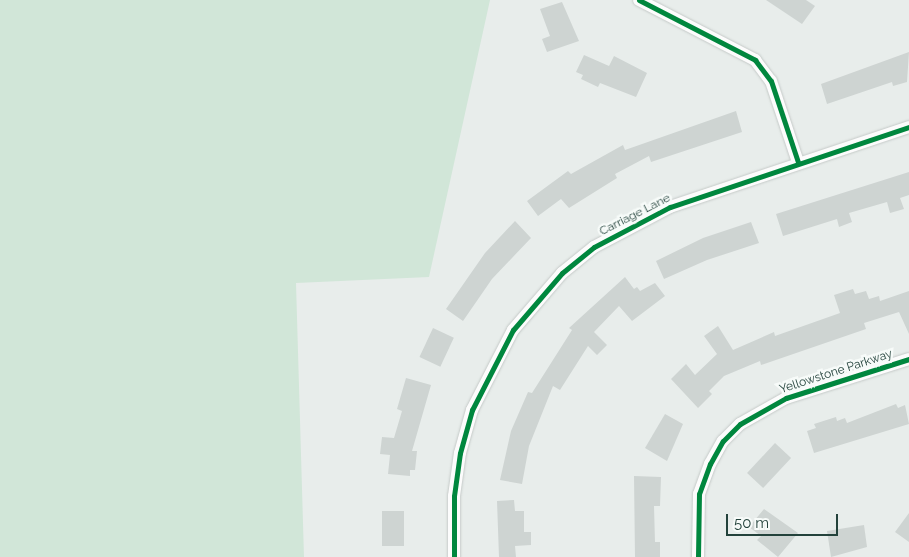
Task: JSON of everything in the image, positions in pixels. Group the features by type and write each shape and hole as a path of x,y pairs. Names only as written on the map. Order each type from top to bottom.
{"street":[{"path":"639,0 755,60 771,81 798,162"},
{"name":"Carriage Lane","path":"454,557 454,496 460,453 472,410 513,330 562,273 594,247 625,229 704,193 909,127"},
{"name":"Yellowstone Parkway","path":"698,557 699,494 710,464 723,441 740,424 786,398 909,359"}],"green space":[{"path":"0,0 490,0 429,277 296,283 304,557 0,557"}],"building":[{"path":"766,0 806,0 815,6 802,24"},
{"path":"562,2 579,41 547,52 542,39 550,36 540,9"},
{"path":"909,52 907,82 893,86 892,82 827,104 821,84"},
{"path":"584,55 609,66 614,56 647,73 636,97 600,83 598,87 581,79 583,75 576,72"},
{"path":"736,111 742,132 651,162 649,156 615,174 617,178 569,208 561,199 538,216 527,201 568,171 571,174 623,145 625,150"},
{"path":"909,172 909,195 900,198 904,209 890,213 887,202 849,213 852,222 839,227 837,219 783,236 776,214"},
{"path":"515,221 531,238 492,279 463,321 446,309 485,253"},
{"path":"751,222 759,243 707,260 664,279 656,261 703,238"},
{"path":"625,277 634,289 637,287 640,291 655,283 665,296 632,321 619,306 594,332 607,345 597,355 588,346 560,390 553,386 529,446 522,484 500,480 511,431 528,392 532,393 572,330 569,328"},
{"path":"853,289 855,294 866,291 869,299 879,296 880,301 909,291 909,334 899,312 864,323 866,329 761,365 760,361 724,376 709,391 712,394 698,408 671,379 686,364 695,375 717,354 704,336 718,326 733,350 774,332 775,336 840,313 834,295"},
{"path":"433,328 454,338 440,367 419,357"},
{"path":"406,378 431,385 412,451 417,451 415,470 410,470 410,476 388,474 390,455 380,454 382,437 394,438 402,411 397,409"},
{"path":"896,404 898,408 905,405 909,424 814,453 807,431 816,428 814,424 836,417 837,421 845,418 847,423"},
{"path":"665,414 683,424 667,461 645,448"},
{"path":"775,443 791,458 763,488 747,473"},
{"path":"634,476 661,477 660,506 654,506 655,542 660,542 660,557 635,557"},
{"path":"514,500 515,511 524,511 524,532 531,532 531,545 515,546 516,557 499,557 497,501"},
{"path":"764,509 798,533 778,557 757,540 761,536 749,527"},
{"path":"382,511 404,511 404,546 382,546"},
{"path":"909,513 909,542 895,532"},
{"path":"864,525 867,547 831,557 827,531"}],"cycle path":[{"path":"639,0 755,60 771,81 798,162"},
{"path":"454,557 454,496 460,453 472,410 513,330 562,273 594,247 670,207 909,127"},
{"path":"698,557 699,494 710,464 723,441 740,424 786,398 909,359"}]}
